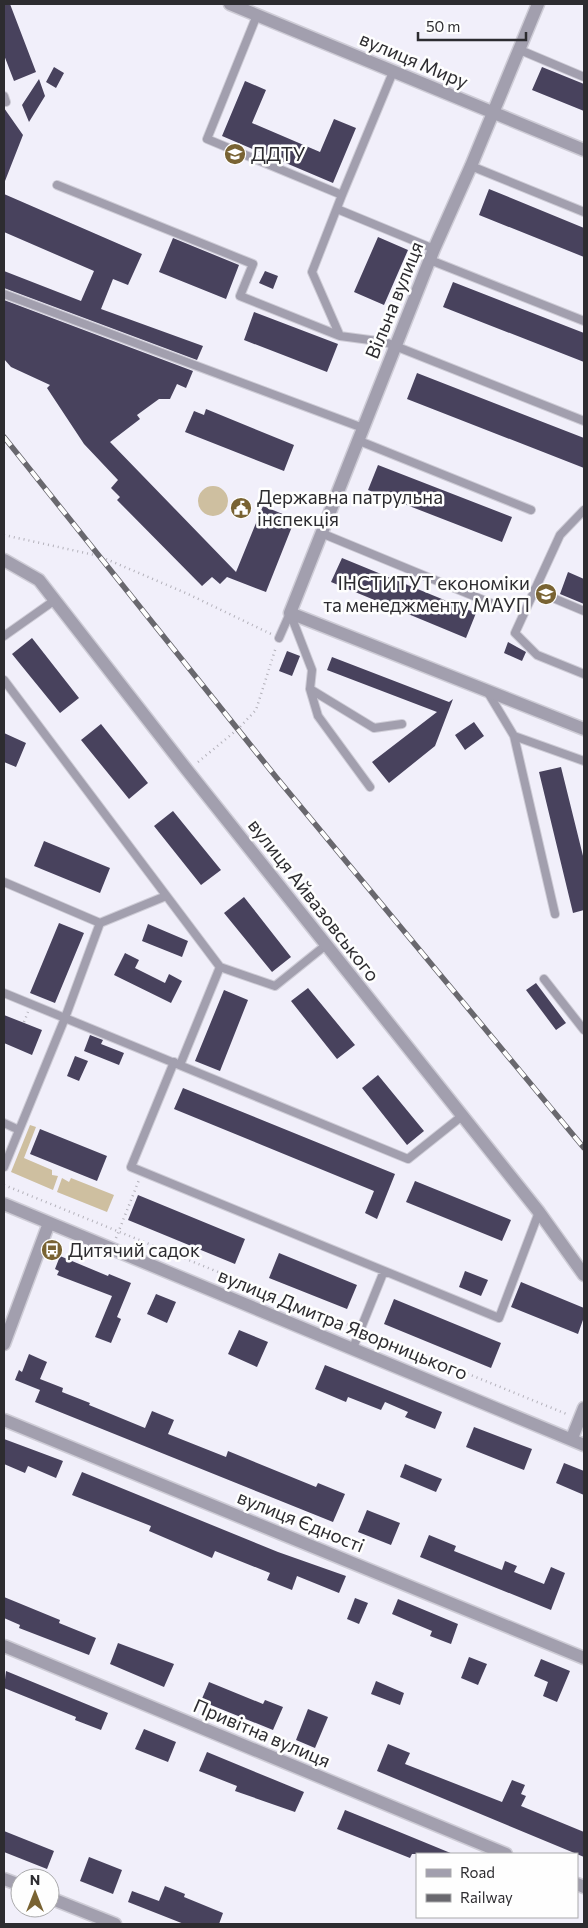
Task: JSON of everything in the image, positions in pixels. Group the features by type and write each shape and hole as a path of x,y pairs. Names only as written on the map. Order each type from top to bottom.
{"street":[{"name":"вулиця Миру","path":"230,4 584,150"},
{"name":"Вільна вулиця","path":"290,613 432,254 494,114 538,4"},
{"name":"вулиця Айвазовського","path":"4,560 39,580 187,770 539,1212 584,1275"},
{"path":"290,613 584,729"},
{"name":"вулиця Дмитра Яворницького","path":"4,1204 584,1444"},
{"path":"4,1344 49,1223"},
{"path":"572,1438 582,1414"},
{"name":"вулиця Єдності","path":"4,1420 584,1658"},
{"name":"Привітна вулиця","path":"4,1646 504,1853"},
{"path":"60,1902 115,1924"}],"lane":[{"path":"257,15 207,139 342,195"},
{"path":"520,50 584,76"},
{"path":"340,336 312,272 392,72"},
{"path":"471,166 584,212"},
{"path":"58,185 253,264 240,296 340,336 385,342 584,421"},
{"path":"337,209 432,254 584,321"},
{"path":"4,294 363,428"},
{"path":"358,440 531,510"},
{"path":"584,510 560,535 515,633 537,655 584,674"},
{"path":"321,533 493,604"},
{"path":"534,590 584,611"},
{"path":"4,636 55,600"},
{"path":"279,638 290,613"},
{"path":"290,613 312,670 310,689 318,716 370,787"},
{"path":"4,680 220,967 275,986 326,945"},
{"path":"310,689 374,728 402,724"},
{"path":"487,690 514,736 555,914"},
{"path":"514,736 584,761"},
{"path":"4,882 100,923 166,896"},
{"path":"4,1167 65,1018 100,923"},
{"path":"220,967 131,1167 499,1318 539,1212"},
{"path":"544,979 584,1030"},
{"path":"4,993 408,1159 462,1116"},
{"path":"4,1123 19,1130"},
{"path":"352,1348 384,1271"}],"path":[{"path":"4,536 99,556 188,594 279,638 256,710 238,729 187,770"},
{"path":"112,1248 142,1172"},
{"path":"4,1185 119,1230 360,1330 582,1414"}],"shaded area":[{"path":"213,486 224,490 228,501 224,512 213,516 202,512 198,501 202,490"},
{"path":"30,1125 36,1127 24,1158 52,1170 52,1175 58,1176 53,1190 11,1172"},
{"path":"62,1178 69,1182 71,1178 114,1195 107,1212 57,1192"}],"building":[{"path":"4,4 10,4 36,72 14,81 4,55"},
{"path":"54,67 64,73 56,88 46,82"},
{"path":"542,67 584,84 584,111 532,90"},
{"path":"39,79 45,96 29,122 22,105"},
{"path":"245,81 266,90 252,123 320,152 334,119 356,128 333,183 222,136"},
{"path":"4,108 23,135 5,181 4,181"},
{"path":"489,189 584,228 584,257 479,215"},
{"path":"4,194 142,254 128,285 113,279 101,309 203,346 197,360 4,288 4,271 81,301 94,271 4,232"},
{"path":"378,237 408,250 384,305 354,292"},
{"path":"173,238 239,265 226,299 159,272"},
{"path":"265,271 278,276 273,289 259,283"},
{"path":"453,282 584,333 584,362 443,307"},
{"path":"4,300 193,371 186,388 177,384 170,399 159,399 137,415 140,419 110,442 236,572 263,506 295,519 266,592 227,577 220,584 212,577 202,586 117,500 120,497 111,488 118,480 84,444 47,388 50,385 11,367 4,359"},
{"path":"254,312 338,344 327,372 244,340"},
{"path":"417,373 584,438 584,468 407,399"},
{"path":"206,409 294,445 284,471 185,432 194,411 204,415"},
{"path":"378,465 512,517 502,542 368,490"},
{"path":"342,558 476,613 466,638 331,582"},
{"path":"568,572 584,579 584,604 560,594"},
{"path":"32,638 79,698 60,713 12,654"},
{"path":"508,642 526,652 522,661 504,653"},
{"path":"287,651 300,656 292,676 279,671"},
{"path":"332,657 449,702 453,699 435,746 389,783 372,762 437,712 327,670"},
{"path":"474,722 484,736 465,750 455,735"},
{"path":"101,724 148,783 129,799 81,740"},
{"path":"4,733 26,743 16,767 4,762"},
{"path":"561,767 584,860 584,910 573,913 539,772"},
{"path":"173,811 221,870 201,885 154,826"},
{"path":"44,841 110,868 100,893 34,866"},
{"path":"244,897 291,957 272,972 224,913"},
{"path":"59,923 84,933 55,1003 30,993"},
{"path":"148,924 188,941 182,957 142,941"},
{"path":"125,953 139,960 135,968 165,983 169,974 182,981 171,1003 114,975"},
{"path":"536,983 566,1023 556,1030 526,990"},
{"path":"308,988 355,1045 337,1059 291,1001"},
{"path":"224,990 248,1000 220,1071 195,1061"},
{"path":"4,1015 42,1030 32,1055 4,1043"},
{"path":"90,1035 103,1040 101,1044 124,1053 119,1065 84,1051"},
{"path":"75,1056 88,1061 79,1081 67,1076"},
{"path":"378,1075 424,1131 407,1145 362,1088"},
{"path":"183,1088 395,1174 377,1219 365,1213 374,1191 174,1109"},
{"path":"40,1129 107,1156 97,1181 30,1154"},
{"path":"415,1181 511,1220 502,1241 406,1202"},
{"path":"138,1195 245,1239 235,1264 128,1220"},
{"path":"279,1253 357,1285 347,1309 269,1278"},
{"path":"60,1256 108,1276 109,1274 131,1283 117,1317 121,1319 111,1343 95,1337 112,1296 57,1275 59,1271 55,1269"},
{"path":"465,1271 488,1280 481,1296 459,1287"},
{"path":"521,1282 584,1308 584,1317 578,1334 511,1307"},
{"path":"156,1294 176,1302 167,1323 147,1314"},
{"path":"394,1299 501,1343 491,1368 384,1324"},
{"path":"239,1330 268,1342 257,1367 228,1354"},
{"path":"29,1354 47,1362 40,1379 63,1388 62,1392 90,1403 89,1405 145,1428 152,1411 174,1420 168,1434 226,1457 228,1451 316,1487 318,1483 345,1494 333,1522 35,1402 40,1390 15,1380 19,1370 22,1372"},
{"path":"325,1365 442,1412 435,1429 405,1417 408,1412 385,1402 381,1410 348,1397 346,1402 315,1389"},
{"path":"474,1427 532,1449 524,1470 466,1447"},
{"path":"4,1439 63,1461 56,1478 28,1466 25,1473 4,1464"},
{"path":"564,1463 584,1471 584,1495 556,1483"},
{"path":"405,1464 442,1479 436,1492 400,1477"},
{"path":"82,1472 278,1552 346,1576 339,1593 297,1576 292,1590 267,1580 270,1573 215,1551 212,1558 149,1531 151,1526 72,1495"},
{"path":"367,1510 400,1523 391,1545 358,1532"},
{"path":"429,1535 456,1546 454,1551 502,1570 505,1561 517,1566 514,1572 544,1584 551,1567 565,1573 551,1610 420,1557"},
{"path":"4,1597 60,1620 59,1623 96,1638 89,1655 19,1628 20,1625 4,1618"},
{"path":"355,1598 368,1603 359,1624 347,1619"},
{"path":"398,1599 458,1624 451,1644 430,1636 432,1631 392,1614"},
{"path":"118,1643 174,1664 164,1687 110,1664"},
{"path":"469,1657 487,1664 478,1685 461,1678"},
{"path":"541,1659 570,1671 557,1702 543,1696 548,1682 534,1676"},
{"path":"6,1671 108,1713 101,1730 75,1720 76,1717 4,1688"},
{"path":"376,1681 404,1693 400,1705 371,1694"},
{"path":"209,1682 263,1704 265,1700 283,1707 273,1730 201,1701"},
{"path":"308,1709 328,1717 315,1748 296,1740"},
{"path":"144,1729 176,1742 168,1762 135,1749"},
{"path":"388,1744 410,1753 405,1764 502,1802 512,1780 525,1785 521,1794 526,1796 521,1806 584,1832 584,1857 578,1853 377,1771"},
{"path":"207,1752 304,1792 295,1812 235,1791 237,1786 199,1771"},
{"path":"345,1810 451,1853 416,1853 412,1854 410,1858 337,1829"},
{"path":"4,1831 54,1851 47,1868 4,1852"},
{"path":"89,1857 122,1870 113,1894 80,1881"},
{"path":"165,1886 185,1894 184,1897 223,1913 219,1924 184,1924 128,1902 132,1891 159,1901"}],"railway":[{"path":"4,437 276,777 584,1148"}],"place":[{"name":"ДДТУ","path":"235,154"},
{"name":"Державна патрульна інспекція","path":"241,508"},
{"name":"ІНСТИТУТ економіки та менеджменту МАУП","path":"546,594"},
{"name":"Дитячий садок","path":"52,1250"}]}
